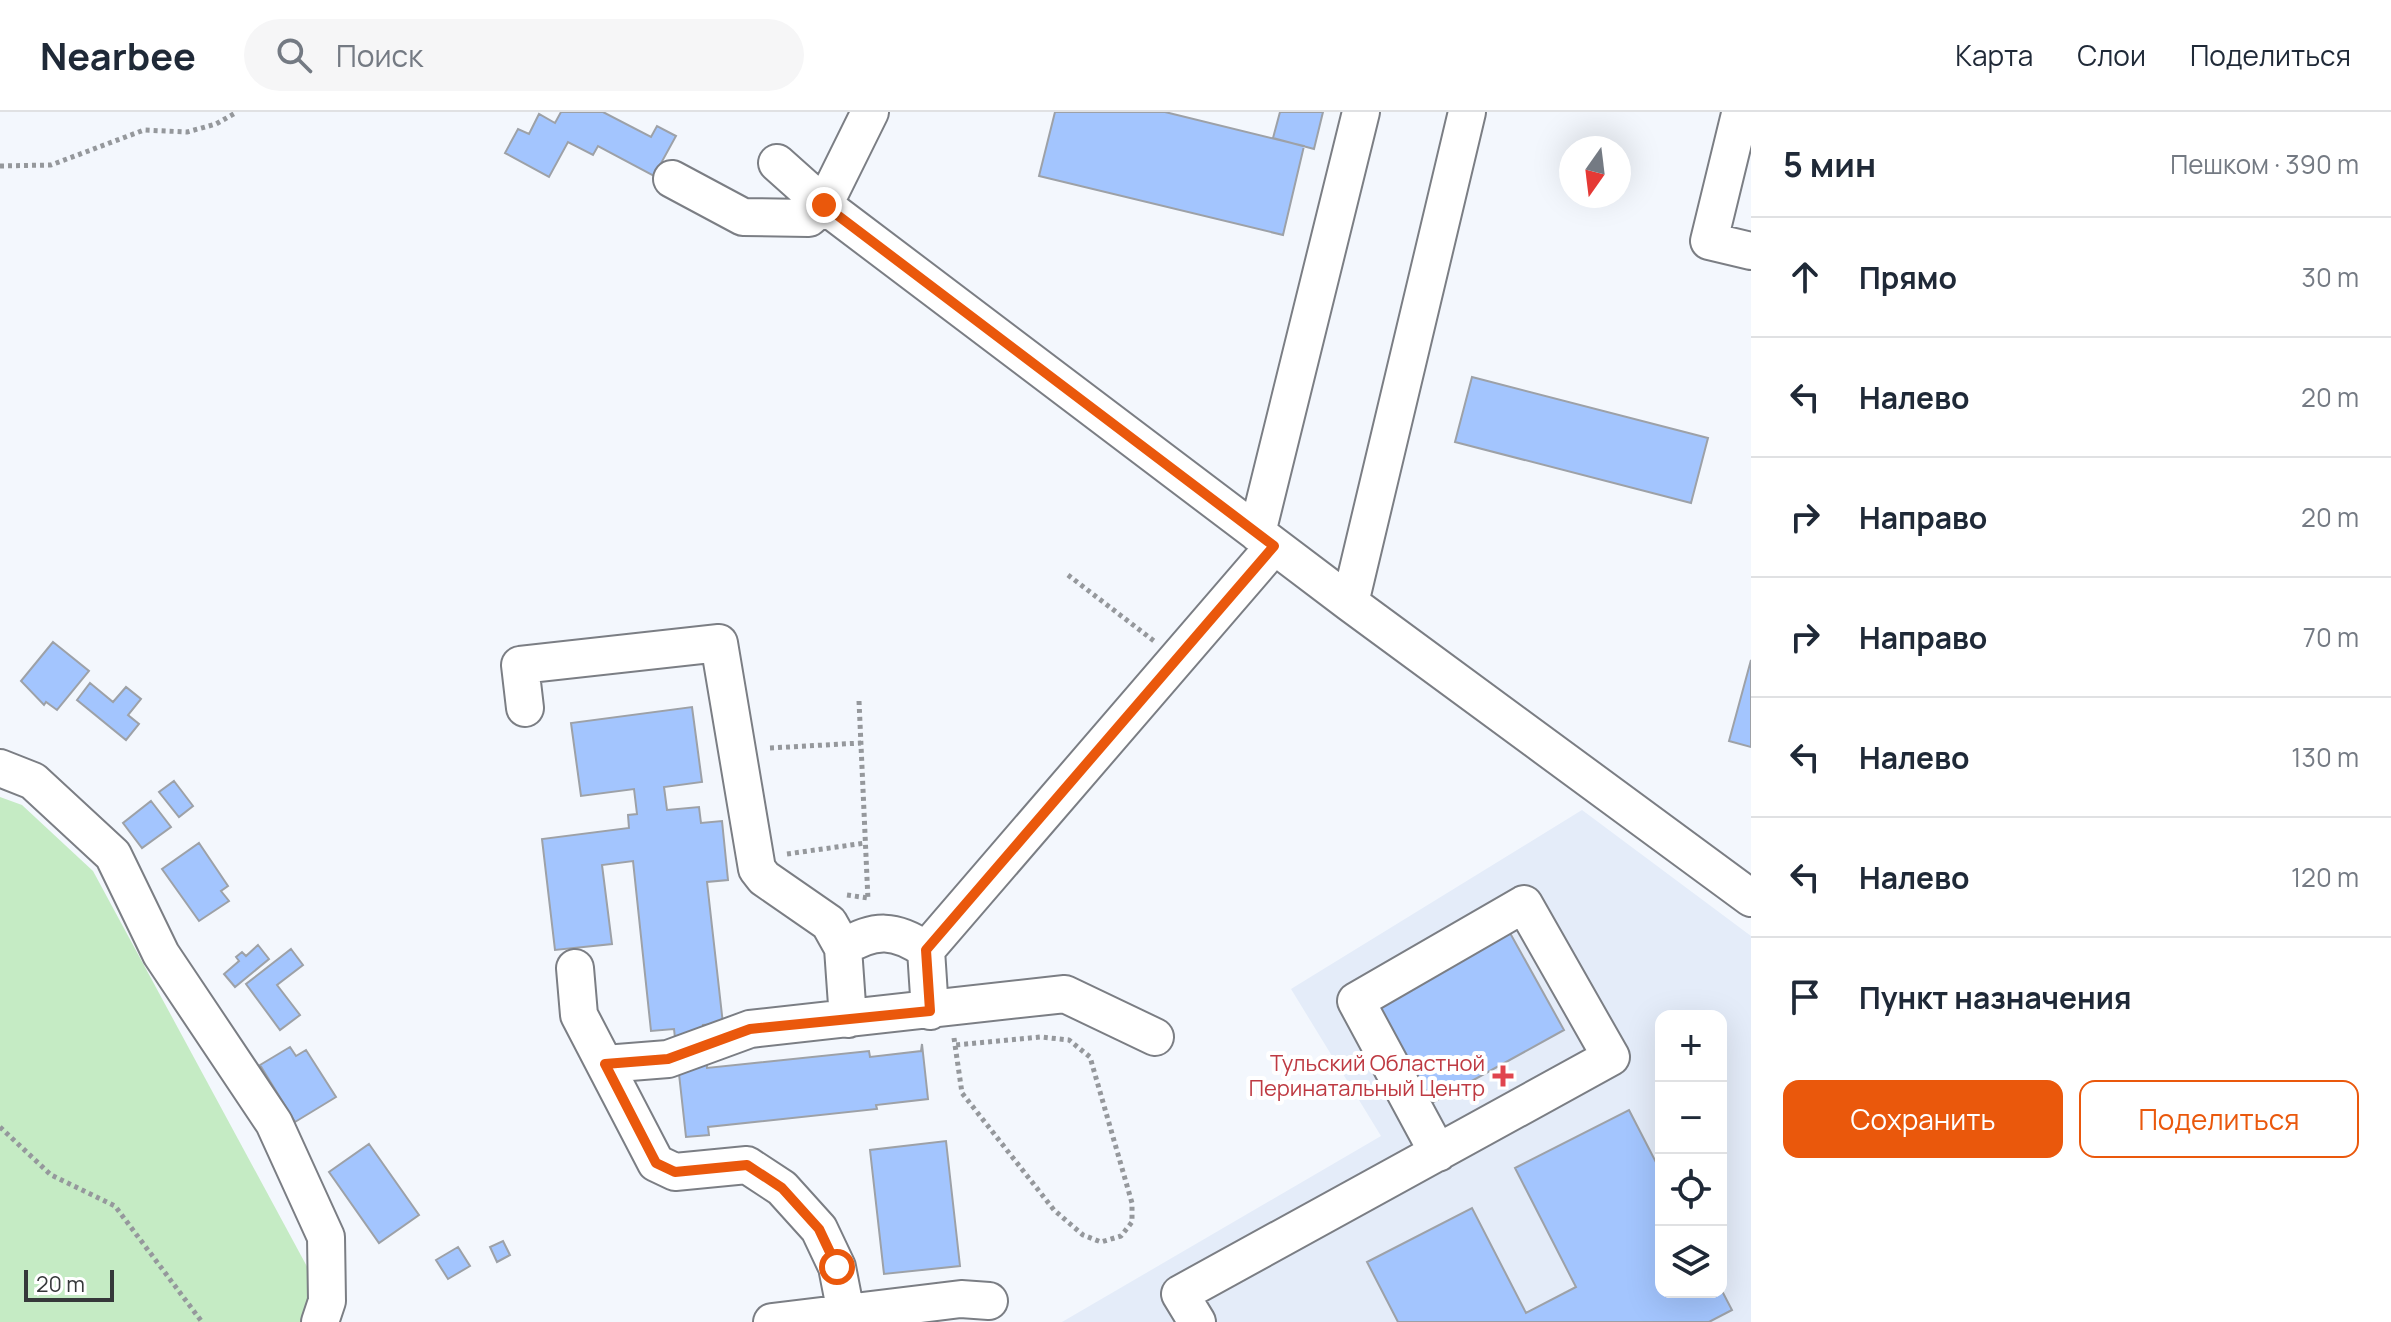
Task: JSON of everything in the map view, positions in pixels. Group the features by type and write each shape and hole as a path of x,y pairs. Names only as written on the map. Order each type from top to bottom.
{"street":[{"path":"672,179 743,217 809,218 824,205 870,112"},
{"path":"930,1011 926,950 1177,659 1265,539 1361,112"},
{"path":"1350,603 1467,112"},
{"path":"1741,114 1709,241 1751,251"},
{"path":"777,163 824,205 1265,539 1751,898"},
{"path":"525,708 520,665 719,643 775,852 764,878 857,941"},
{"path":"0,768 33,781 113,855 161,954 274,1123 326,1237 327,1301 320,1322"},
{"path":"1197,1322 1180,1294 1438,1153 1611,1057 1524,904 1356,1001 1438,1153"},
{"path":"857,941 885,932 907,937 926,950"},
{"path":"848,1019 857,941"},
{"path":"575,968 579,1015 656,1163 675,1172 747,1165 782,1188 819,1229 837,1267 846,1313"},
{"path":"605,1064 668,1059 750,1029 1065,994 1155,1037"},
{"path":"772,1322 846,1313 900,1314 974,1307"}],"path":[{"path":"0,166 51,165 144,130 187,132 216,124 237,112"},
{"path":"1068,575 1177,659"},
{"path":"857,941 868,898 859,701"},
{"path":"765,734 770,763"},
{"path":"767,748 861,743"},
{"path":"775,852 865,843"},
{"path":"775,852 798,865"},
{"path":"834,894 868,898"},
{"path":"1041,1037 1069,1040 1090,1057 1132,1203 1132,1222 1121,1236 1101,1242 1083,1235 1054,1210 962,1093 955,1045 1041,1037"},
{"path":"0,1127 51,1175 115,1206 202,1322"}],"shaded area":[{"name":"Тульский Областной Перинатальный Центр","path":"1582,810 1751,936 1751,1322 1062,1322 1381,1136 1291,989"}],"green space":[{"path":"0,797 22,805 93,871 337,1322 0,1322"}],"building":[{"path":"561,112 603,112 651,137 657,126 676,136 654,176 598,146 593,155 568,142 549,177 505,153 518,129 529,134 539,114 555,123"},
{"path":"1055,112 1165,112 1304,146 1283,235 1039,176"},
{"path":"1280,112 1323,112 1314,149 1273,138"},
{"path":"1472,377 1708,438 1691,503 1455,442"},
{"path":"53,642 89,671 57,710 46,702 44,705 21,681"},
{"path":"1751,660 1751,747 1729,741"},
{"path":"90,683 113,702 126,687 141,699 128,715 139,724 126,740 77,700"},
{"path":"692,707 702,782 664,787 667,810 699,807 701,823 722,821 728,880 707,882 723,1024 703,1025 707,1068 869,1051 870,1057 921,1051 922,1044 928,1099 876,1105 877,1109 708,1127 709,1135 686,1137 674,1029 651,1031 633,861 602,865 612,944 555,950 542,839 629,828 628,815 637,814 634,789 581,796 571,723"},
{"path":"174,781 193,806 179,817 159,792"},
{"path":"151,801 171,827 142,848 123,823"},
{"path":"199,843 228,886 221,891 229,901 199,921 162,869"},
{"path":"1510,933 1564,1030 1432,1103 1378,1006"},
{"path":"258,945 269,959 235,987 224,974 239,961 236,957 242,952 246,956"},
{"path":"291,949 303,965 277,985 300,1015 280,1030 246,984"},
{"path":"290,1047 296,1056 306,1050 336,1097 295,1122 260,1065"},
{"path":"1629,1110 1655,1160 1655,1298 1726,1298 1732,1310 1709,1322 1398,1322 1367,1262 1472,1208 1526,1313 1576,1287 1515,1168"},
{"path":"946,1141 960,1266 884,1274 870,1150"},
{"path":"369,1144 419,1215 379,1243 329,1172"},
{"path":"503,1241 510,1255 497,1262 490,1247"},
{"path":"458,1247 470,1266 448,1279 436,1260"}],"place":[{"name":"Тульский Областной Перинатальный Центр","path":"1503,1076"}],"route":[{"path":"824,205 1274,546 926,950 930,1011 750,1029 668,1059 605,1064 656,1163 675,1172 747,1165 782,1188 819,1229 837,1267"}]}
